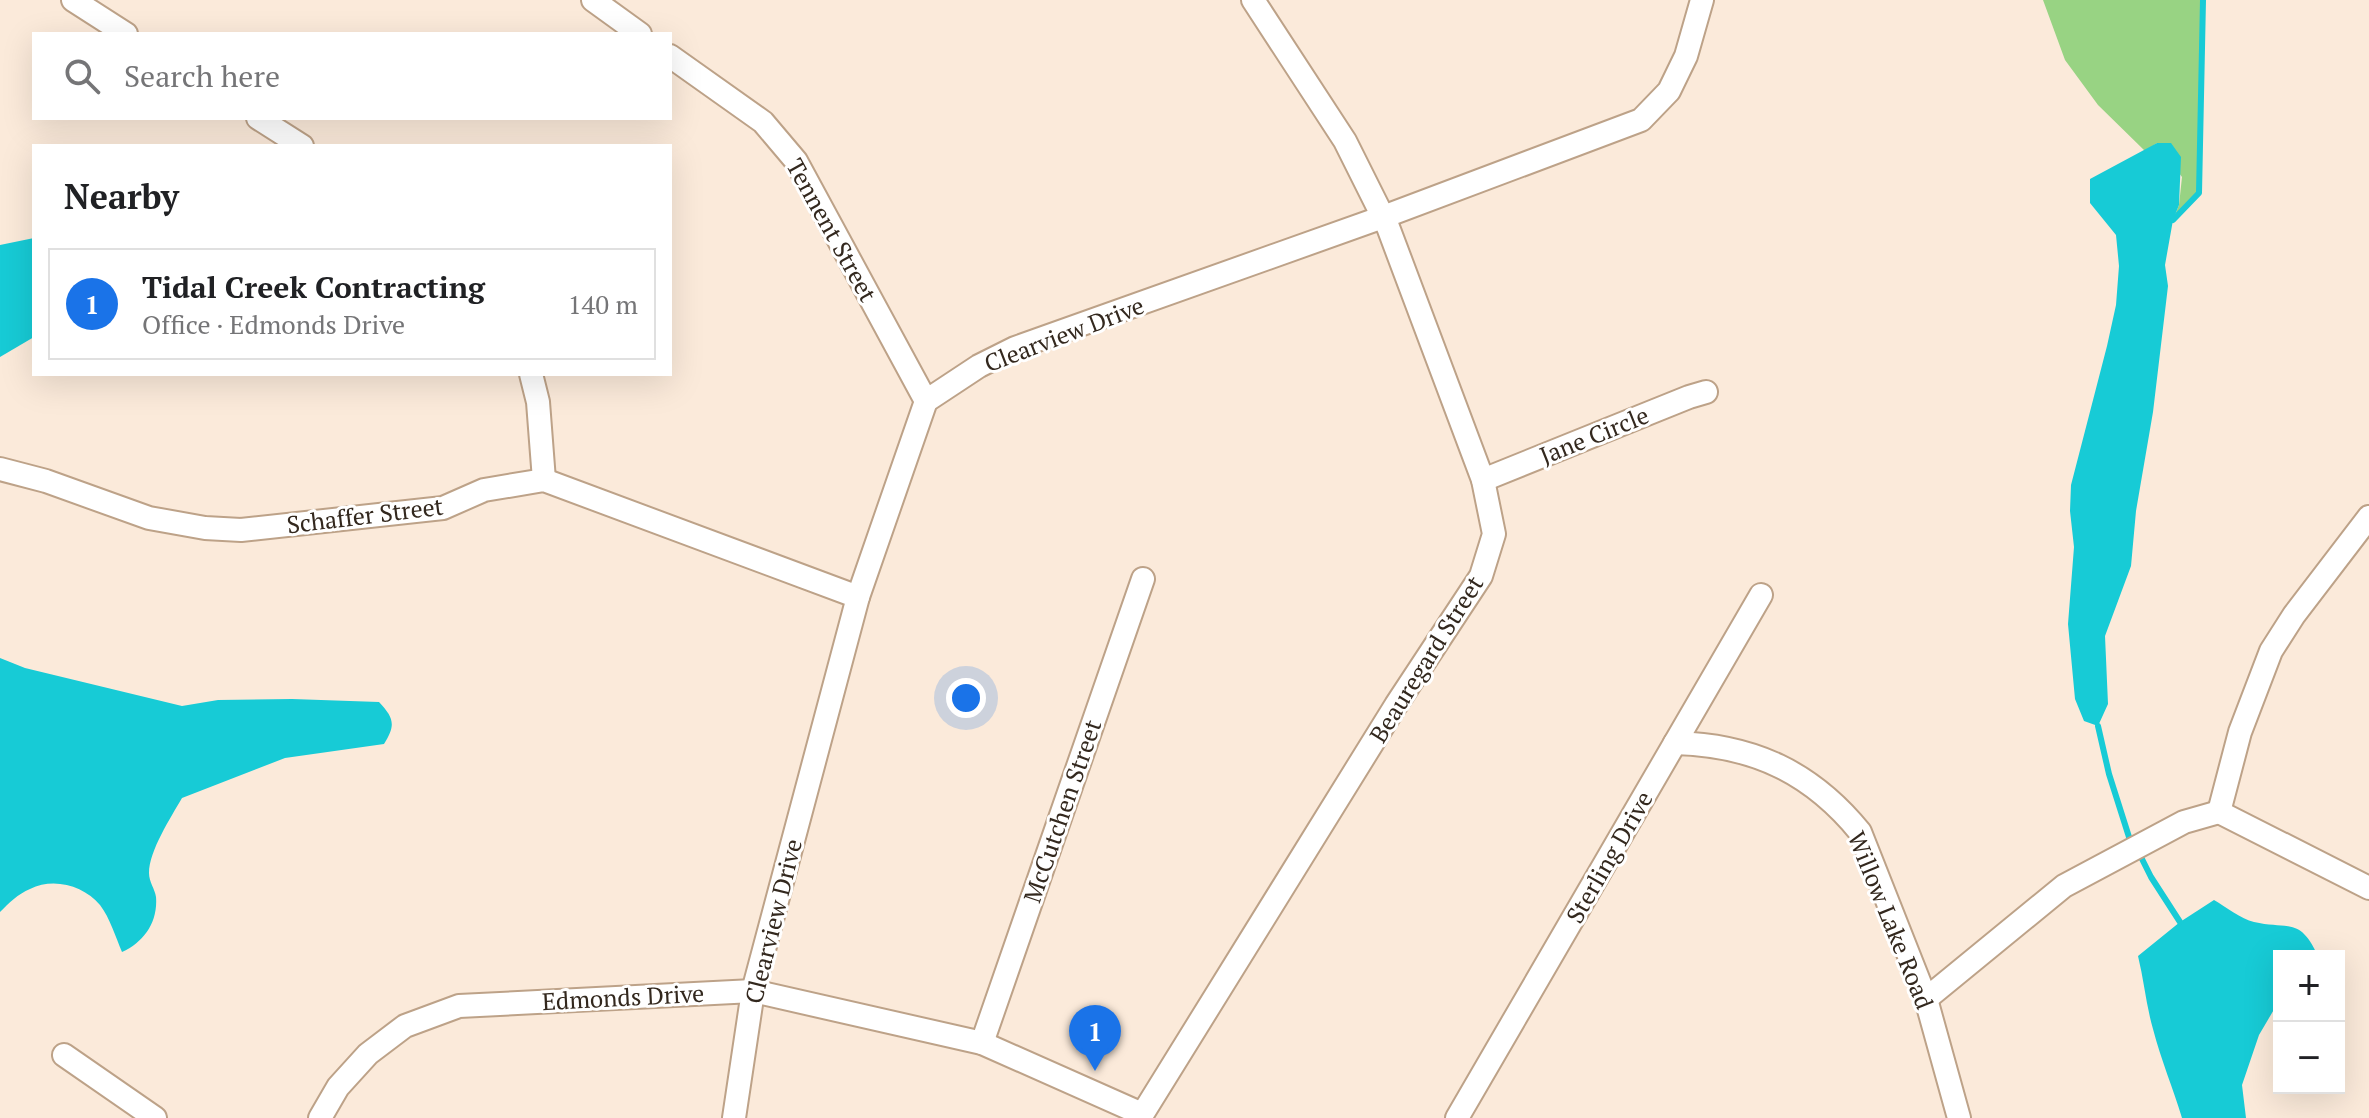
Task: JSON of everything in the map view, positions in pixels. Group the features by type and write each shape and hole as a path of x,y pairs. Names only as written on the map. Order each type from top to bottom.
{"street":[{"path":"73,0 123,32"},
{"path":"593,0 637,32"},
{"name":"Beauregard Street","path":"1141,1116 1396,705 1481,576 1494,534 1483,480 1383,217 1345,141 1253,0"},
{"name":"Clearview Drive","path":"734,1118 753,991 858,597 926,401 979,366 1015,348 1383,217 1641,120 1669,91 1686,56 1702,0"},
{"name":"Tennent Street","path":"672,57 763,122 796,161 926,401"},
{"path":"261,120 299,144"},
{"path":"532,376 538,402 544,480"},
{"name":"Jane Circle","path":"1483,480 1706,392"},
{"name":"Schaffer Street","path":"0,469 46,481 149,518 205,528 241,530 443,508 484,490 544,480 858,597"},
{"path":"2219,812 2240,732 2271,651 2294,615 2369,517"},
{"name":"McCutchen Street","path":"982,1043 1143,579"},
{"name":"Sterling Drive","path":"1457,1118 1761,595"},
{"name":"Willow Lake Road","path":"1675,743 1704,744 1759,757 1792,772 1818,789 1860,832 1926,999 1959,1118"},
{"path":"1926,999 2064,886 2184,822 2219,812 2369,888"},
{"name":"Edmonds Drive","path":"320,1118 338,1087 368,1054 405,1026 459,1006 753,991 982,1043 1141,1116"},
{"path":"64,1055 155,1118"}],"green space":[{"path":"2043,0 2203,0 2199,193 2173,220 2179,205 2182,177 2157,143 2145,151 2098,105 2065,60"}],"water":[{"path":"2157,143 2171,143 2181,157 2179,205 2173,220 2165,265 2168,286 2131,566 2105,636 2108,704 2098,726 2084,721 2075,699 2068,624 2074,547 2071,485 2116,305 2119,266 2116,235 2090,203 2090,179"},
{"path":"32,238 32,338 0,357 0,245"},
{"path":"0,658 25,668 182,706 218,700 379,702 388,713 392,727 384,744 285,758 182,798 161,834 150,864 149,876 156,897 152,923 137,943 122,952 100,905 86,893 68,885 39,885 18,896 0,912"},
{"path":"2214,900 2249,920 2299,930 2315,950 2273,950 2273,1011 2259,1035 2242,1085 2246,1118 2182,1118 2153,1029 2138,956 2180,922"}],"waterway":[{"path":"2173,220 2199,193 2203,0"},
{"path":"2098,726 2109,774 2133,843"},
{"path":"2139,853 2180,922"}],"place":[{"name":"Tidal Creek Contracting","path":"1095,1071"}]}
